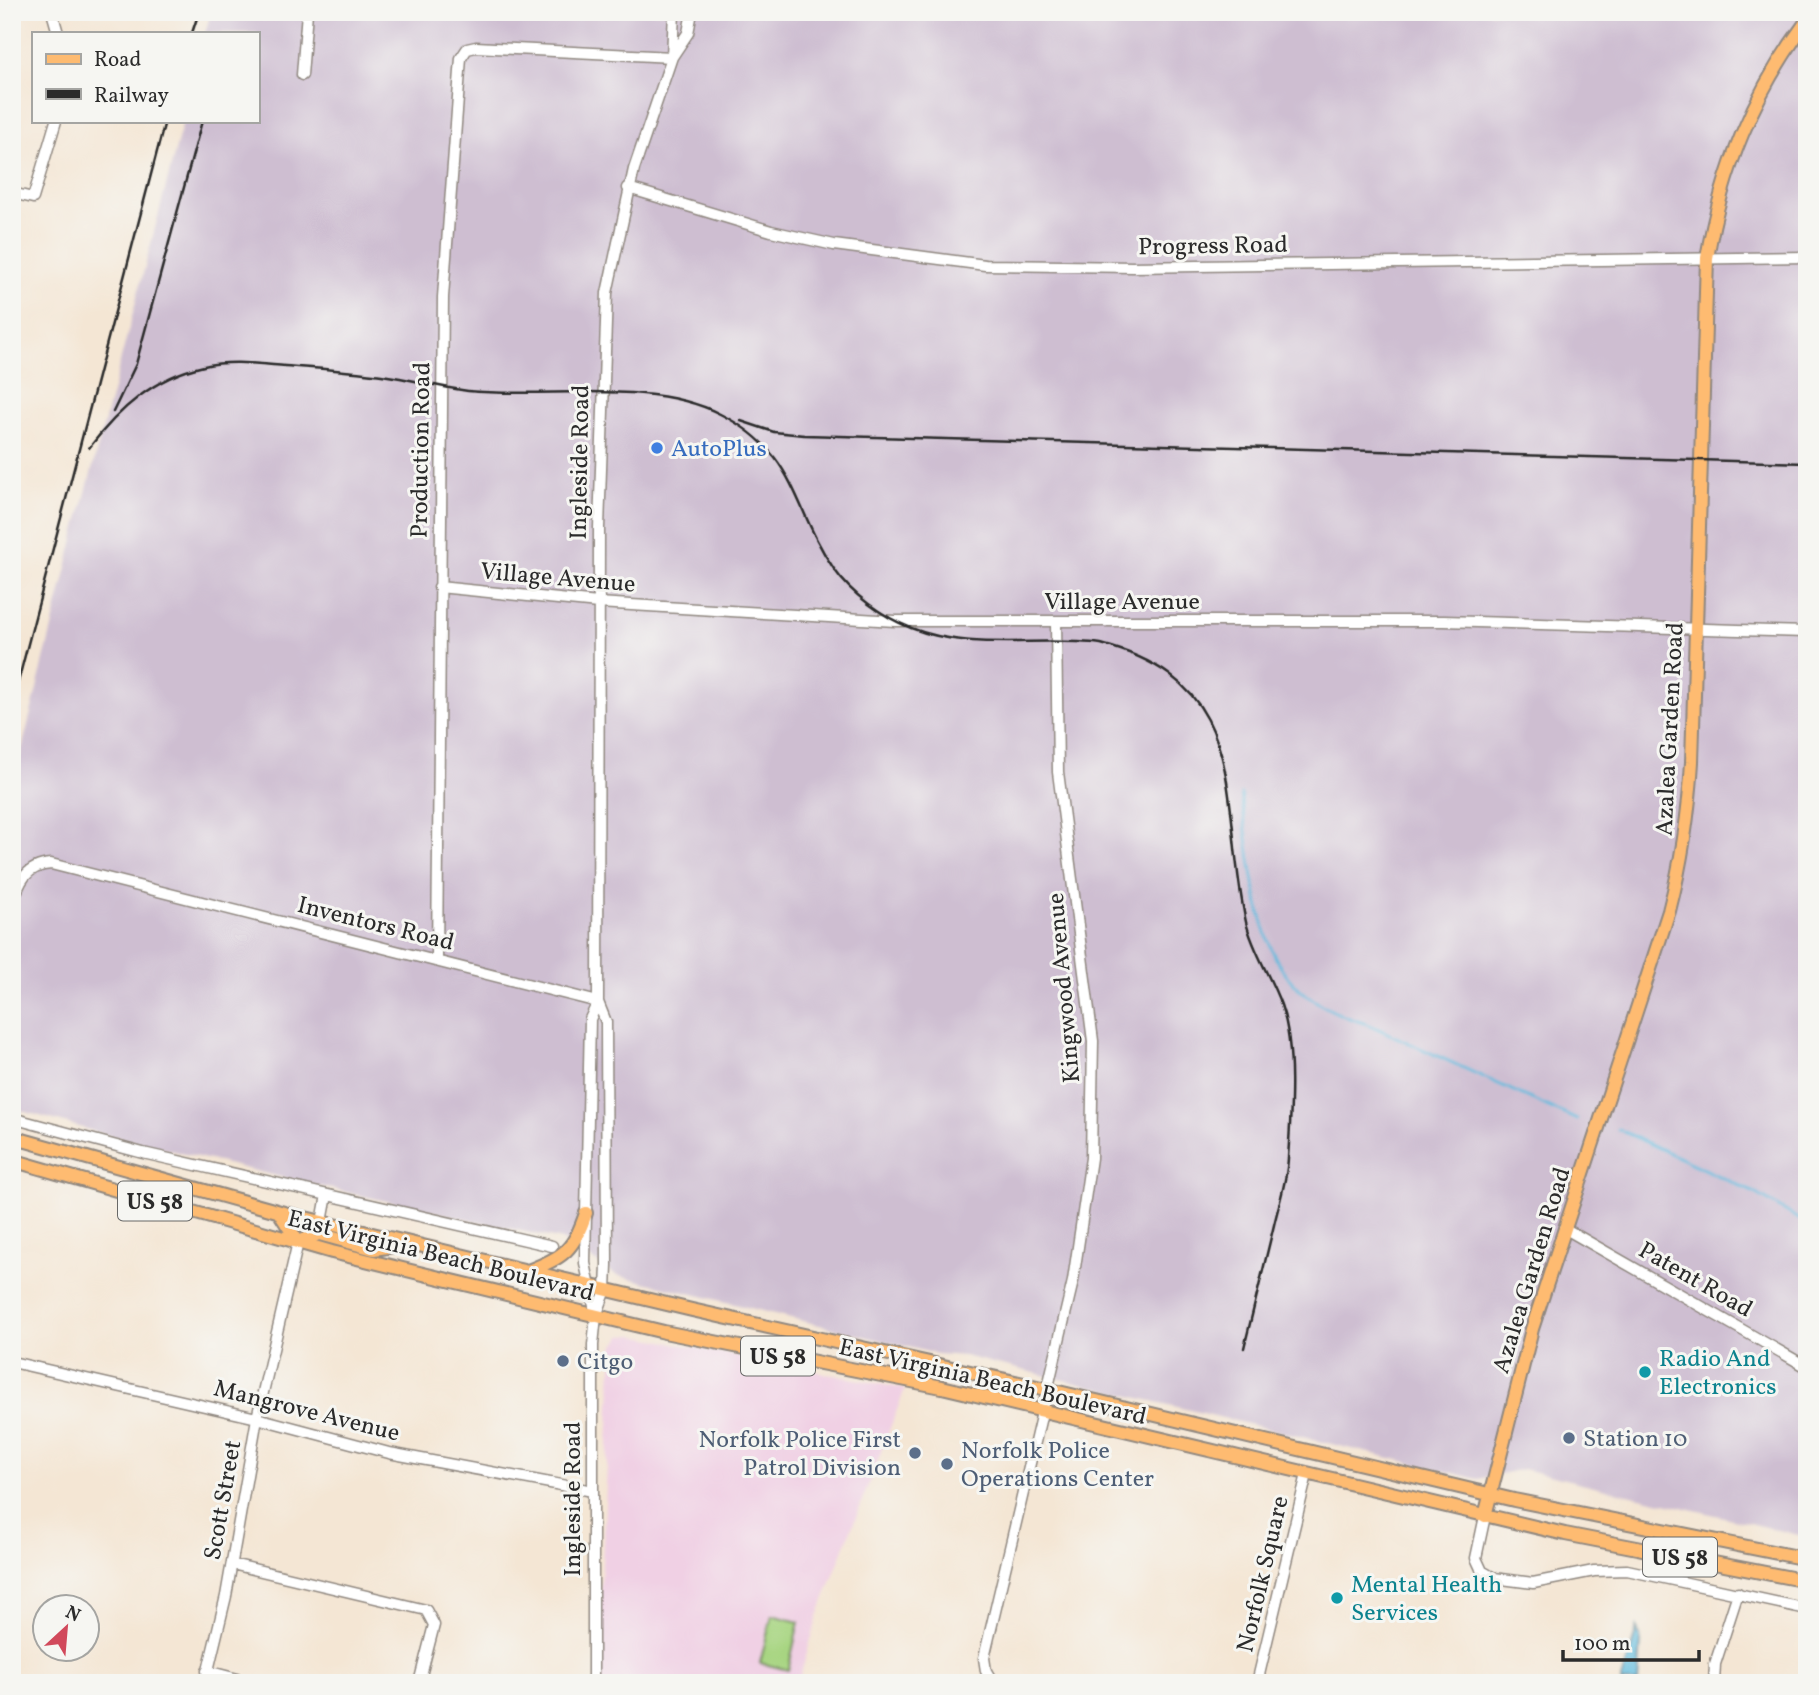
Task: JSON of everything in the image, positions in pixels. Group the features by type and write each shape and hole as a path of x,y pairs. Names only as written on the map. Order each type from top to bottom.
{"main road":[{"name":"Azalea Garden Road","path":"1485,1516 1532,1329 1669,911 1679,873 1690,798 1707,258 1720,191 1736,144 1764,85 1807,21"},
{"name":"East Virginia Beach Boulevard","path":"14,1137 279,1212 588,1286 1046,1389 1490,1494 1807,1559"},
{"name":"East Virginia Beach Boulevard","path":"12,1160 298,1242 596,1316 744,1350 942,1387 1554,1532 1807,1581"},
{"path":"279,1212 298,1242 320,1234 374,1249 411,1243"},
{"path":"528,1271 555,1260 571,1247 586,1213"},
{"path":"1554,1532 1558,1509"}],"street":[{"path":"52,12 58,32"},
{"path":"302,75 307,12"},
{"name":"Ingleside Road","path":"672,57 674,12"},
{"name":"Ingleside Road","path":"596,1316 606,1290 606,1022 598,1002 598,603 600,429 607,293 628,188 672,57 688,33 692,12"},
{"name":"Production Road","path":"437,960 443,297 461,58 467,49 476,47 672,57"},
{"path":"12,192 33,198 56,122"},
{"name":"Progress Road","path":"628,188 771,231 834,246 985,265 1133,267 1807,257"},
{"name":"Village Avenue","path":"439,587 598,603 844,619 1056,622 1430,621 1807,632"},
{"name":"Kingwood Avenue","path":"1046,1389 1082,1230 1091,1158 1093,1103 1093,1041 1058,772 1056,622"},
{"name":"Inventors Road","path":"12,905 22,878 41,865 51,864 598,1002"},
{"name":"Ingleside Road","path":"593,1683 596,1316 588,1286 587,1057 590,1019 598,1002"},
{"name":"East Virginia Beach Boulevard","path":"12,1118 327,1195 552,1246"},
{"name":"East Virginia Beach Boulevard","path":"322,1222 327,1195"},
{"name":"Patent Road","path":"1564,1228 1807,1367"},
{"name":"Scott Street","path":"205,1683 232,1564 257,1418 298,1242"},
{"name":"Mangrove Avenue","path":"12,1362 257,1418 388,1453 593,1491"},
{"path":"981,1683 986,1671 986,1645 1046,1389"},
{"name":"Norfolk Square","path":"1257,1683 1307,1474"},
{"path":"1485,1516 1476,1558 1482,1571 1494,1578 1542,1583 1594,1571 1628,1570 1807,1609"},
{"path":"232,1564 420,1607 430,1614 434,1625 419,1683"},
{"path":"1714,1683 1715,1664 1738,1593"},
{"path":"208,1671 253,1683"},
{"path":"986,1671 993,1683"}],"shaded area":[{"path":"211,12 1807,12 1807,1537 1523,1469 1478,1479 964,1356 937,1354 616,1275 562,1240 301,1182 111,1136 12,1108 12,789 76,531 183,122 259,122 259,32 205,32"},
{"path":"633,1335 905,1389 818,1616 798,1683 596,1683 613,1347 622,1336"}],"green space":[{"path":"772,1615 799,1622 788,1670 760,1663"}],"water":[{"path":"1637,1628 1641,1642 1638,1683 1621,1683"}],"waterway":[{"path":"1241,794 1250,863 1261,915 1276,960 1295,985 1314,1001 1336,1012 1577,1120"},
{"path":"1618,1129 1757,1194 1807,1224"}],"railway":[{"path":"192,32 199,12"},
{"path":"12,705 165,122"},
{"path":"113,412 136,364 202,122"},
{"path":"89,448 125,408 154,386 186,371 224,363 367,373 468,391 597,392 662,396 692,403 720,414 746,429 765,446 790,483 834,569 858,596 890,618 911,628 957,640 1101,644 1150,663 1184,687 1207,718 1221,753 1229,792 1246,922 1281,1005 1291,1060 1287,1166 1244,1348"},
{"path":"741,421 774,432 804,435 1807,463"}],"place":[{"name":"AutoPlus","path":"657,448"},
{"name":"Citgo","path":"563,1361"},
{"name":"Radio And Electronics","path":"1645,1372"},
{"name":"Station 10","path":"1569,1438"},
{"name":"Norfolk Police First Patrol Division","path":"915,1453"},
{"name":"Norfolk Police Operations Center","path":"947,1464"},
{"name":"Mental Health Services","path":"1337,1598"}]}
